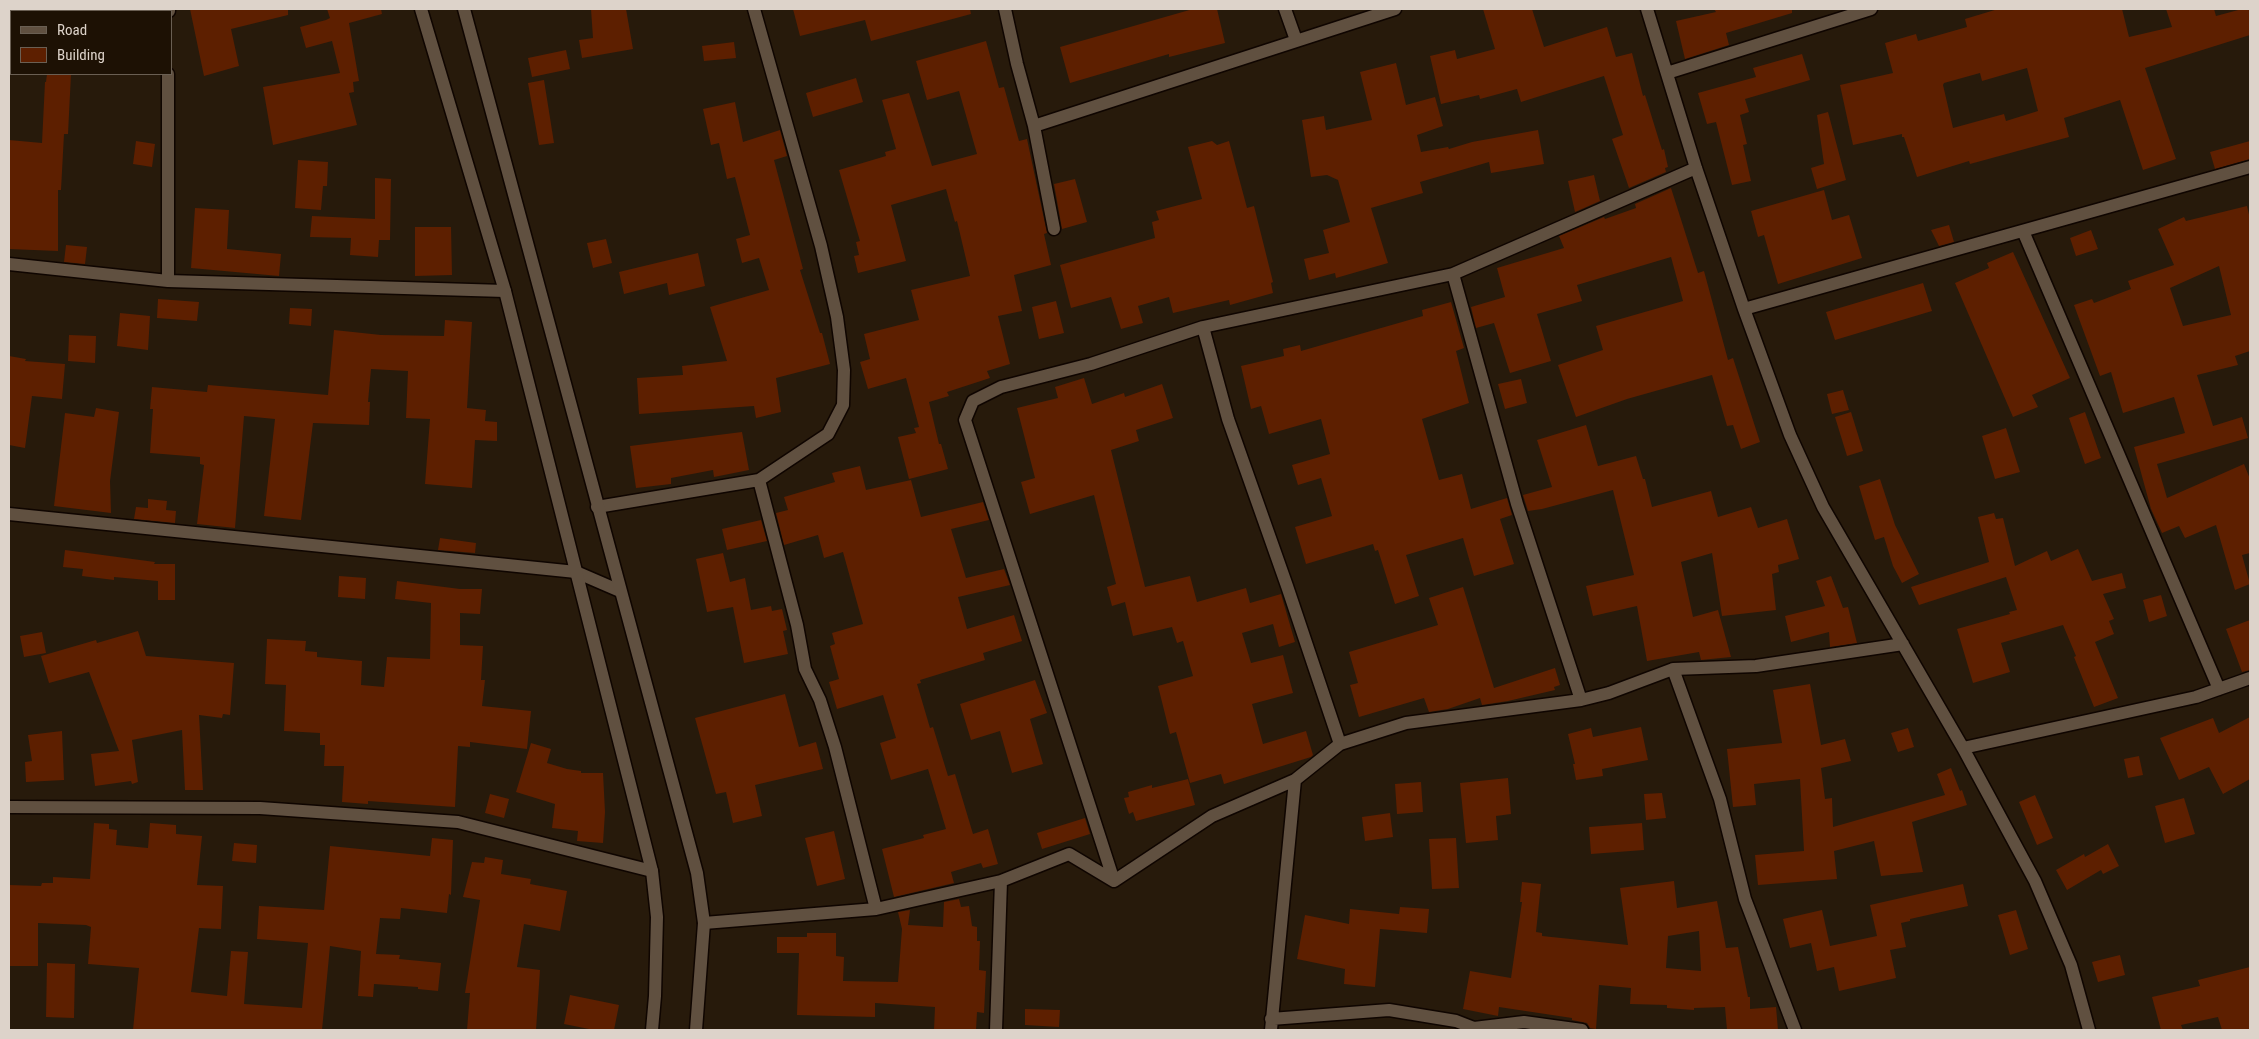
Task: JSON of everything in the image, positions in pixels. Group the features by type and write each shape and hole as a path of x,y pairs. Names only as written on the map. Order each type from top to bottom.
{"street":[{"path":"421,9 505,291 652,871 657,917 652,1030"},
{"path":"464,9 697,873 704,923 696,1030"},
{"path":"597,507 759,480 828,434 844,404 844,370 837,317 821,246 754,9"},
{"path":"1005,9 1017,64 1034,126 1054,229"},
{"path":"1285,9 1296,40"},
{"path":"1034,126 1395,9"},
{"path":"1647,9 1696,168 1744,309 1790,435 1823,507 1963,748 2038,890 2071,965 2089,1030"},
{"path":"1667,73 1871,9"},
{"path":"168,75 168,281"},
{"path":"1744,309 2250,167"},
{"path":"1114,881 965,420 973,401 1002,387 1091,364 1203,327 1453,274 1696,168"},
{"path":"2023,231 2219,689"},
{"path":"9,264 168,281 505,291"},
{"path":"1453,274 1517,504 1581,700"},
{"path":"1203,327 1228,419 1340,744"},
{"path":"759,480 797,625 805,669 820,700 835,747 876,909"},
{"path":"9,514 576,572 620,591"},
{"path":"1114,881 1212,816 1295,780 1340,744 1406,723 1581,700 1609,693 1673,669 1756,666 1904,644"},
{"path":"1673,669 1720,799 1745,899 1795,1030"},
{"path":"1963,748 2196,697 2250,678"},
{"path":"1295,780 1271,1024 1389,1010 1456,1021 1474,1028 1524,1022 1582,1030"},
{"path":"9,807 260,808 458,822 652,871"},
{"path":"704,923 876,909 1001,882 1069,854 1114,881"},
{"path":"996,1030 1001,882"}],"building":[{"path":"190,9 288,9 288,15 231,29 239,66 204,76"},
{"path":"327,9 381,9 382,14 349,23 359,81 353,82 354,92 349,93 357,125 273,145 263,87 340,73 332,41 306,48 300,27 330,18"},
{"path":"591,9 626,9 633,49 582,58 579,40 593,38"},
{"path":"793,9 970,9 971,14 871,41 865,20 800,36"},
{"path":"1193,9 1217,9 1225,43 1169,57 1169,54 1070,83 1060,47"},
{"path":"1483,9 1532,9 1544,47 1607,27 1616,57 1632,53 1643,96 1645,95 1662,150 1664,149 1668,167 1665,168 1666,172 1629,188 1612,139 1623,135 1604,76 1521,102 1517,89 1480,99 1479,95 1441,104 1430,56 1455,50 1457,59 1495,49"},
{"path":"1714,9 1792,9 1792,13 1726,33 1729,45 1685,59 1676,21 1716,12"},
{"path":"1998,9 2122,9 2129,37 2172,27 2166,9 2214,9 2216,16 2242,9 2250,9 2250,35 2145,68 2176,159 2143,170 2120,100 2064,118 2069,137 1970,164 1969,161 1917,177 1902,134 1853,145 1840,85 1893,73 1885,43 1916,34 1918,41 1967,27 1965,19","holes":["2027,68 2038,111 2006,121 2004,114 1953,128 1943,85 1944,83 1980,73 1982,81"]},
{"path":"986,41 999,88 1004,87 1019,141 1027,139 1047,233 1044,234 1051,265 1014,275 1022,311 998,316 1010,364 987,371 990,378 947,392 949,396 929,402 939,444 941,444 948,469 909,479 898,437 916,433 914,428 919,427 906,378 868,389 860,362 870,359 864,334 919,320 911,290 970,276 957,221 955,222 946,189 891,205 906,261 858,273 854,256 859,255 856,242 860,241 839,170 886,156 885,152 896,149 882,100 909,93 932,166 977,154 959,91 927,100 916,61"},
{"path":"734,42 736,58 704,61 702,46"},
{"path":"566,50 570,69 532,77 528,58"},
{"path":"1802,54 1810,80 1745,99 1749,112 1740,115 1747,144 1743,145 1751,181 1732,185 1716,122 1707,124 1698,93 1756,77 1753,68"},
{"path":"1396,63 1406,105 1435,97 1443,126 1417,135 1421,152 1448,147 1449,149 1472,142 1538,130 1544,164 1491,173 1489,162 1420,182 1423,193 1371,208 1388,263 1336,278 1335,273 1309,280 1304,259 1329,253 1323,230 1350,222 1338,180 1327,175 1311,177 1302,120 1324,116 1326,130 1372,120 1360,72"},
{"path":"47,75 71,75 68,134 64,134 61,190 58,190 58,251 9,249 9,140 42,143"},
{"path":"856,78 863,102 813,117 806,93"},
{"path":"544,80 554,143 539,145 528,83"},
{"path":"735,102 743,142 780,130 787,156 774,160 803,269 800,270 820,333 822,333 830,364 776,378 781,412 756,418 754,406 639,414 637,378 683,375 682,366 727,361 710,307 769,290 759,258 742,263 736,239 750,235 735,177 727,179 719,143 711,145 703,109"},
{"path":"1828,112 1846,180 1817,189 1811,168 1824,164 1817,115"},
{"path":"136,141 155,144 152,167 133,164"},
{"path":"1212,141 1217,145 1229,141 1247,208 1254,206 1273,282 1271,283 1273,293 1230,305 1229,300 1173,313 1169,297 1138,306 1143,323 1121,329 1111,297 1071,308 1060,265 1155,238 1152,222 1159,220 1156,211 1202,199 1188,147"},
{"path":"2250,141 2250,159 2215,169 2210,152"},
{"path":"298,160 328,162 327,186 323,186 321,210 295,208"},
{"path":"1594,175 1600,201 1575,212 1568,181"},
{"path":"375,178 391,179 390,240 379,240 378,257 350,255 351,238 310,237 312,216 375,219"},
{"path":"1075,179 1087,222 1062,229 1054,184"},
{"path":"1671,188 1698,273 1704,271 1728,360 1733,358 1760,442 1741,449 1733,425 1727,426 1712,375 1627,399 1576,417 1558,365 1603,350 1596,326 1683,301 1671,257 1577,285 1582,301 1537,314 1551,361 1510,373 1494,323 1476,328 1471,307 1505,297 1497,268 1564,248 1559,236 1604,217 1605,219 1636,208 1635,204"},
{"path":"1824,190 1832,220 1849,215 1862,258 1778,284 1764,235 1758,237 1751,211"},
{"path":"2247,206 2250,219 2250,351 2235,356 2238,365 2197,375 2213,426 2242,417 2248,438 2157,464 2167,498 2244,464 2250,479 2250,553 2242,555 2250,584 2235,590 2216,525 2185,538 2179,526 2162,533 2151,509 2134,447 2185,433 2174,397 2123,413 2111,372 2100,376 2074,305 2092,299 2094,303 2131,289 2128,281 2174,265 2158,229 2184,217 2186,221","holes":["2219,266 2231,315 2183,326 2170,288"]},
{"path":"195,208 229,210 227,249 281,254 279,276 191,268"},
{"path":"1949,225 1954,242 1939,246 1931,230"},
{"path":"415,227 451,227 452,275 415,276"},
{"path":"2091,230 2098,249 2076,256 2070,238"},
{"path":"606,239 612,263 593,268 587,243"},
{"path":"66,245 87,247 85,264 64,262"},
{"path":"2013,252 2070,378 2032,395 2038,407 2013,417 1955,283 1989,268 1987,263"},
{"path":"698,253 705,286 669,295 667,283 624,294 619,272"},
{"path":"1923,283 1932,311 1835,340 1826,312"},
{"path":"158,299 199,302 197,321 157,318"},
{"path":"1056,301 1064,333 1039,339 1032,307"},
{"path":"1451,302 1464,348 1456,351 1469,403 1422,419 1439,480 1462,474 1471,509 1507,498 1512,515 1500,519 1514,564 1474,576 1463,538 1406,555 1419,596 1395,604 1378,550 1375,551 1373,544 1306,564 1295,527 1332,516 1321,478 1298,485 1292,465 1330,454 1321,419 1269,434 1261,406 1251,409 1241,366 1284,356 1283,349 1300,345 1301,351 1423,316 1422,310"},
{"path":"290,308 312,309 311,326 289,324"},
{"path":"120,313 150,316 148,350 117,346"},
{"path":"445,320 472,322 467,408 486,410 485,421 497,422 497,441 475,440 472,488 425,484 430,419 406,418 408,371 371,369 368,402 370,402 369,425 313,423 301,520 264,516 275,419 244,416 235,528 197,524 204,465 200,464 200,457 150,453 153,409 150,409 152,387 207,392 208,385 328,395 334,330 381,335 444,336"},
{"path":"69,335 96,336 95,363 68,361"},
{"path":"9,356 26,359 25,361 65,364 62,399 32,396 25,448 9,445"},
{"path":"1084,378 1092,404 1124,393 1125,397 1162,384 1173,418 1136,430 1139,441 1111,450 1145,587 1190,576 1197,602 1246,588 1250,603 1281,594 1295,642 1279,647 1273,624 1242,633 1251,663 1283,655 1293,693 1252,704 1263,744 1306,731 1313,755 1311,757 1224,784 1221,774 1190,783 1176,732 1170,734 1158,686 1193,676 1183,641 1177,643 1172,627 1133,636 1125,602 1112,606 1107,587 1116,584 1094,495 1030,514 1021,482 1035,478 1017,408 1058,398 1055,387"},
{"path":"1521,379 1527,403 1505,409 1498,384"},
{"path":"1843,390 1849,410 1832,414 1827,394"},
{"path":"96,408 119,412 110,481 111,513 54,506 65,413 94,417"},
{"path":"1851,412 1863,451 1847,456 1835,417"},
{"path":"2085,412 2101,458 2085,464 2069,418"},
{"path":"1586,425 1598,466 1636,456 1643,479 1645,479 1652,507 1711,491 1718,517 1751,507 1758,528 1787,519 1799,559 1778,565 1779,572 1772,574 1776,610 1722,616 1712,553 1681,562 1693,617 1718,610 1731,657 1701,660 1699,652 1647,661 1637,606 1593,616 1586,586 1634,575 1613,490 1528,511 1523,495 1552,487 1537,440"},
{"path":"2006,428 2020,472 1995,479 1982,436"},
{"path":"742,432 749,470 714,477 713,470 671,478 671,484 636,488 630,446"},
{"path":"860,466 866,490 911,480 921,517 983,502 989,520 951,529 966,578 1004,569 1010,585 958,597 967,629 1014,615 1022,641 983,653 985,660 920,680 921,683 917,684 930,728 933,727 948,776 955,774 973,834 988,829 998,864 983,868 981,863 951,872 954,883 894,897 882,849 924,838 923,835 946,829 928,769 891,780 880,743 896,738 883,695 837,709 829,682 839,679 830,646 835,644 832,633 863,624 843,552 824,558 818,535 784,545 776,513 788,510 784,497 835,482 832,473"},
{"path":"1880,479 1895,525 1919,574 1902,583 1893,566 1884,537 1875,540 1859,486"},
{"path":"148,499 167,501 166,510 176,511 175,523 134,519 136,507 148,508"},
{"path":"1994,513 1996,519 2003,518 2015,566 2047,551 2051,561 2078,549 2092,581 2122,573 2126,588 2103,594 2114,619 2109,621 2114,634 2095,642 2118,698 2094,707 2063,625 2001,643 2010,672 1973,683 1957,629 2010,614 2009,612 2017,610 2006,577 1919,605 1911,587 1989,562 1978,517"},
{"path":"761,520 767,541 727,550 722,529"},
{"path":"440,538 476,543 475,553 438,550"},
{"path":"65,550 155,562 154,564 175,564 175,600 158,600 158,581 114,577 114,580 82,576 83,569 63,567"},
{"path":"723,553 730,582 745,578 751,610 771,606 772,611 782,609 787,630 783,631 788,654 744,663 733,607 707,612 696,559"},
{"path":"339,576 366,578 365,599 338,597"},
{"path":"1831,576 1843,608 1848,607 1857,643 1830,647 1829,632 1791,642 1785,616 1825,606 1816,581"},
{"path":"397,581 460,589 482,589 480,614 460,613 460,645 483,646 481,680 485,680 482,706 531,711 527,749 470,742 470,747 458,746 455,807 368,801 368,804 342,802 344,766 324,766 325,745 320,745 320,733 284,731 286,685 265,684 267,639 306,641 305,651 317,652 317,657 362,661 361,685 384,687 387,657 430,659 431,603 395,599"},
{"path":"1463,587 1494,688 1555,668 1560,685 1554,687 1555,690 1508,701 1482,705 1480,698 1448,709 1429,712 1424,698 1359,717 1350,685 1358,683 1349,652 1438,625 1429,598"},
{"path":"2161,595 2167,616 2149,622 2143,600"},
{"path":"2250,620 2250,670 2242,672 2226,629"},
{"path":"138,631 146,656 234,663 230,715 223,714 222,718 199,715 203,790 185,790 182,730 132,740 138,782 132,784 131,781 95,786 91,754 119,751 89,672 49,683 41,656 96,640 97,643"},
{"path":"42,632 46,653 24,657 20,636"},
{"path":"1035,680 1047,713 1030,719 1043,764 1012,773 1000,731 971,740 960,704"},
{"path":"1810,684 1821,745 1845,739 1851,761 1821,768 1825,799 1832,798 1833,827 1945,795 1937,774 1951,768 1967,805 1912,822 1923,872 1881,876 1874,841 1834,851 1837,879 1758,885 1755,855 1804,851 1800,779 1754,784 1756,805 1733,807 1727,749 1782,743 1773,690"},
{"path":"785,694 799,747 816,742 823,769 755,785 762,816 733,823 726,792 716,794 695,718"},
{"path":"2250,717 2250,779 2223,794 2209,767 2179,780 2160,738 2213,718 2219,733"},
{"path":"1641,727 1648,760 1602,769 1603,776 1576,780 1573,764 1575,764 1568,734 1591,728 1593,737"},
{"path":"1908,728 1914,747 1898,752 1891,733"},
{"path":"62,731 64,780 26,782 25,762 32,761 28,735"},
{"path":"531,743 551,749 547,763 581,771 581,773 603,773 605,812 603,843 577,841 578,831 552,828 555,804 516,792"},
{"path":"2139,756 2143,775 2128,778 2124,759"},
{"path":"1508,778 1511,814 1496,816 1498,840 1466,843 1460,783"},
{"path":"1188,779 1195,805 1136,821 1133,812 1129,814 1124,798 1129,797 1128,792 1152,785 1152,788"},
{"path":"1421,782 1423,812 1397,814 1395,784"},
{"path":"1662,793 1666,818 1646,820 1644,794"},
{"path":"490,794 509,799 504,818 485,813"},
{"path":"2035,795 2053,838 2037,845 2019,802"},
{"path":"2184,798 2195,834 2165,843 2155,806"},
{"path":"1390,813 1393,837 1365,841 1362,817"},
{"path":"1085,818 1090,834 1042,849 1037,833"},
{"path":"94,823 109,824 109,829 117,830 116,845 148,848 150,823 176,825 176,834 202,836 197,885 223,886 221,929 199,928 191,992 227,996 231,951 248,952 244,1004 302,1008 308,943 257,939 259,906 324,910 330,846 430,856 432,838 453,840 451,895 449,894 447,913 401,908 400,919 380,918 376,954 400,955 399,959 441,963 438,991 418,989 418,987 374,984 373,997 358,996 361,951 330,946 322,1030 133,1030 139,968 88,964 91,927 86,925 38,923 38,966 9,966 9,885 41,886 42,883 53,883 53,877 90,879"},
{"path":"1642,823 1644,850 1591,854 1589,827"},
{"path":"834,831 845,879 817,886 805,838"},
{"path":"1456,838 1459,888 1432,889 1429,839"},
{"path":"234,843 257,845 256,863 232,861"},
{"path":"2108,844 2119,866 2103,874 2101,870 2067,890 2056,870 2084,854 2085,857"},
{"path":"485,857 503,860 501,874 531,879 530,884 567,891 560,931 524,924 517,967 540,970 536,1030 467,1030 470,993 465,993 480,900 463,897 472,862 484,863"},
{"path":"1674,881 1677,908 1717,901 1726,948 1738,947 1748,997 1750,997 1750,1009 1776,1007 1778,1030 1727,1030 1725,1007 1694,1008 1694,1010 1667,1008 1667,1005 1630,1004 1631,988 1599,985 1596,1029 1590,1028 1587,1023 1572,1020 1572,1018 1499,1007 1498,1016 1463,1009 1470,971 1511,978 1522,902 1520,902 1522,882 1541,884 1536,932 1542,933 1542,936 1628,945 1620,888","holes":["1699,931 1701,971 1666,968 1668,936"]},
{"path":"1963,884 1968,906 1910,919 1910,921 1901,923 1906,947 1890,950 1896,978 1839,991 1834,967 1817,971 1811,943 1790,948 1783,919 1822,910 1830,946 1877,936 1870,905"},
{"path":"959,899 961,907 969,906 972,926 977,927 977,941 980,941 979,970 986,971 984,1013 977,1012 976,1030 934,1030 935,1007 875,1003 875,1017 797,1015 799,953 777,953 777,937 807,937 807,933 836,933 836,956 844,957 843,981 898,982 902,929 898,912 910,910 908,925 943,927 944,902"},
{"path":"1400,907 1429,909 1427,933 1380,929 1375,987 1344,984 1345,969 1297,959 1305,915 1349,924 1350,909 1399,914"},
{"path":"2016,910 2028,949 2010,955 1998,915"},
{"path":"2120,955 2125,975 2098,982 2092,962"},
{"path":"47,963 75,964 74,1018 46,1017"},
{"path":"2250,967 2250,1030 2222,1030 2218,1017 2181,1025 2183,1030 2161,1030 2152,997 2200,986 2198,980"},
{"path":"570,995 619,1005 614,1030 594,1030 564,1024"},
{"path":"1025,1009 1060,1010 1059,1027 1025,1025"}]}
